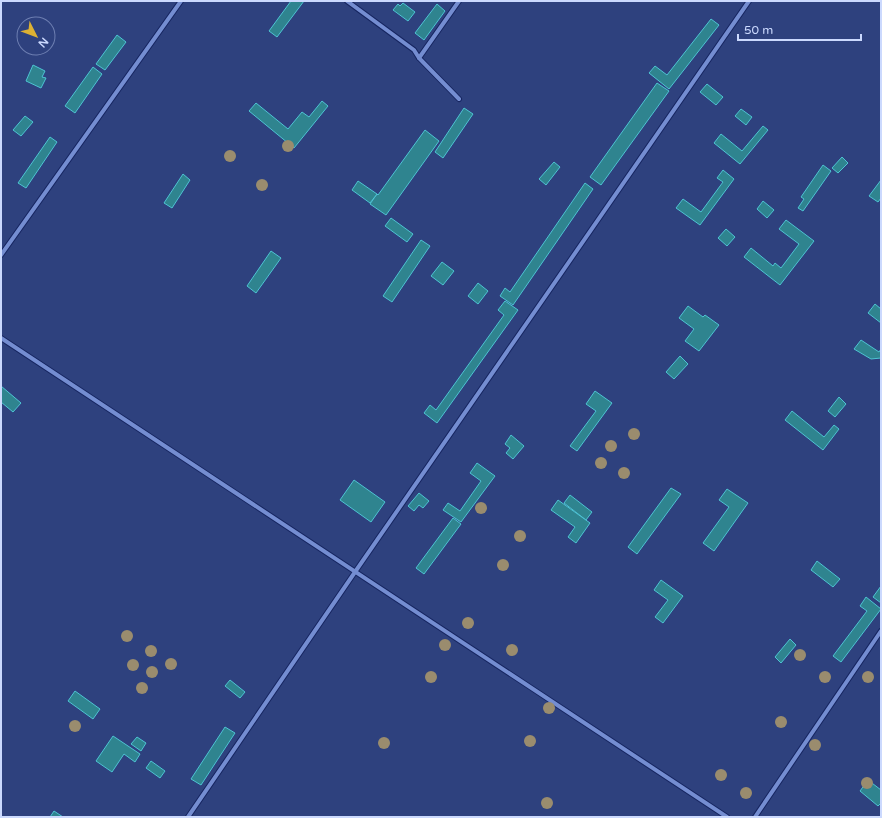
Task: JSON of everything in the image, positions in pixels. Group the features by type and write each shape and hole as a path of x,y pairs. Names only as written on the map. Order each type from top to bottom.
{"street":[{"path":"347,1 414,50 419,58 459,99"},
{"path":"419,58 459,1"},
{"path":"188,817 748,1"},
{"path":"1,255 179,2"},
{"path":"1,338 727,817"},
{"path":"755,817 881,631"}],"building":[{"path":"291,1 304,1 277,37 269,31"},
{"path":"403,3 415,12 408,21 393,10 398,4 400,6"},
{"path":"437,4 445,11 424,40 415,33"},
{"path":"711,19 719,25 669,89 649,73 655,66 667,75"},
{"path":"117,35 126,42 105,70 96,64"},
{"path":"33,65 45,71 42,77 46,78 41,88 26,81"},
{"path":"93,67 102,74 75,113 65,106"},
{"path":"657,83 669,91 601,185 590,177"},
{"path":"707,84 723,97 716,105 700,92"},
{"path":"322,101 328,106 294,148 249,111 256,103 288,129 302,112 309,117"},
{"path":"464,108 473,114 443,158 435,152"},
{"path":"741,109 752,117 746,125 735,116"},
{"path":"25,116 33,122 21,136 13,130"},
{"path":"763,126 768,130 740,164 714,143 721,134 742,151"},
{"path":"425,130 439,141 386,215 370,204"},
{"path":"50,137 57,142 26,188 18,183"},
{"path":"842,157 848,163 838,173 832,168"},
{"path":"554,162 560,167 546,185 539,179"},
{"path":"823,165 831,171 803,211 798,208 804,199 801,197"},
{"path":"723,170 734,179 700,225 676,208 683,199 701,212 723,182 717,178"},
{"path":"183,174 190,180 172,208 164,203"},
{"path":"881,180 881,198 878,202 869,196"},
{"path":"358,181 377,194 370,203 352,190"},
{"path":"585,183 593,189 513,305 500,296 505,288 510,292"},
{"path":"763,201 774,210 767,218 757,209"},
{"path":"391,218 413,234 407,242 385,226"},
{"path":"786,220 814,241 780,285 744,257 751,248 773,266 775,263 781,268 799,244 779,229"},
{"path":"726,229 735,237 727,246 718,238"},
{"path":"421,240 430,246 392,302 383,296"},
{"path":"271,251 281,258 256,293 247,286"},
{"path":"442,262 454,271 443,285 431,276"},
{"path":"478,283 488,291 478,304 468,296"},
{"path":"505,301 518,310 437,423 424,413 430,405 436,410 504,315 498,310"},
{"path":"875,304 881,309 881,323 868,313"},
{"path":"688,306 703,317 705,315 719,325 699,351 685,341 694,329 679,318"},
{"path":"861,340 879,352 881,349 881,358 871,359 854,349"},
{"path":"680,356 688,364 674,379 666,372"},
{"path":"1,386 21,403 13,412 1,402"},
{"path":"595,391 612,403 577,451 570,446 596,411 586,404"},
{"path":"839,397 846,404 835,417 828,411"},
{"path":"792,411 824,437 834,425 839,429 823,450 785,420"},
{"path":"511,435 524,446 513,459 506,453 510,448 505,444"},
{"path":"477,463 495,476 461,522 443,510 448,503 460,511 481,481 470,473"},
{"path":"354,480 385,502 371,522 340,500"},
{"path":"671,488 681,494 637,554 628,547"},
{"path":"727,489 748,503 714,551 703,543 729,507 719,500"},
{"path":"419,493 429,501 423,508 419,505 414,511 408,506"},
{"path":"570,495 592,512 586,520 564,503"},
{"path":"558,500 590,523 576,543 568,537 575,527 551,510"},
{"path":"453,518 461,524 424,574 416,568"},
{"path":"817,561 840,579 833,587 811,570"},
{"path":"661,580 683,596 663,623 655,617 668,600 654,590"},
{"path":"881,586 881,603 873,597"},
{"path":"866,597 881,609 841,662 833,656 867,611 860,606"},
{"path":"790,639 796,645 781,663 775,657"},
{"path":"230,680 245,692 240,698 225,686"},
{"path":"75,691 100,709 93,719 68,701"},
{"path":"225,727 235,733 201,785 191,779"},
{"path":"113,736 140,754 135,762 124,754 112,772 96,761"},
{"path":"137,737 146,743 141,751 131,744"},
{"path":"151,761 165,771 160,778 146,768"},
{"path":"868,780 881,790 881,803 878,806 860,791"},
{"path":"54,811 63,817 50,817"}]}
